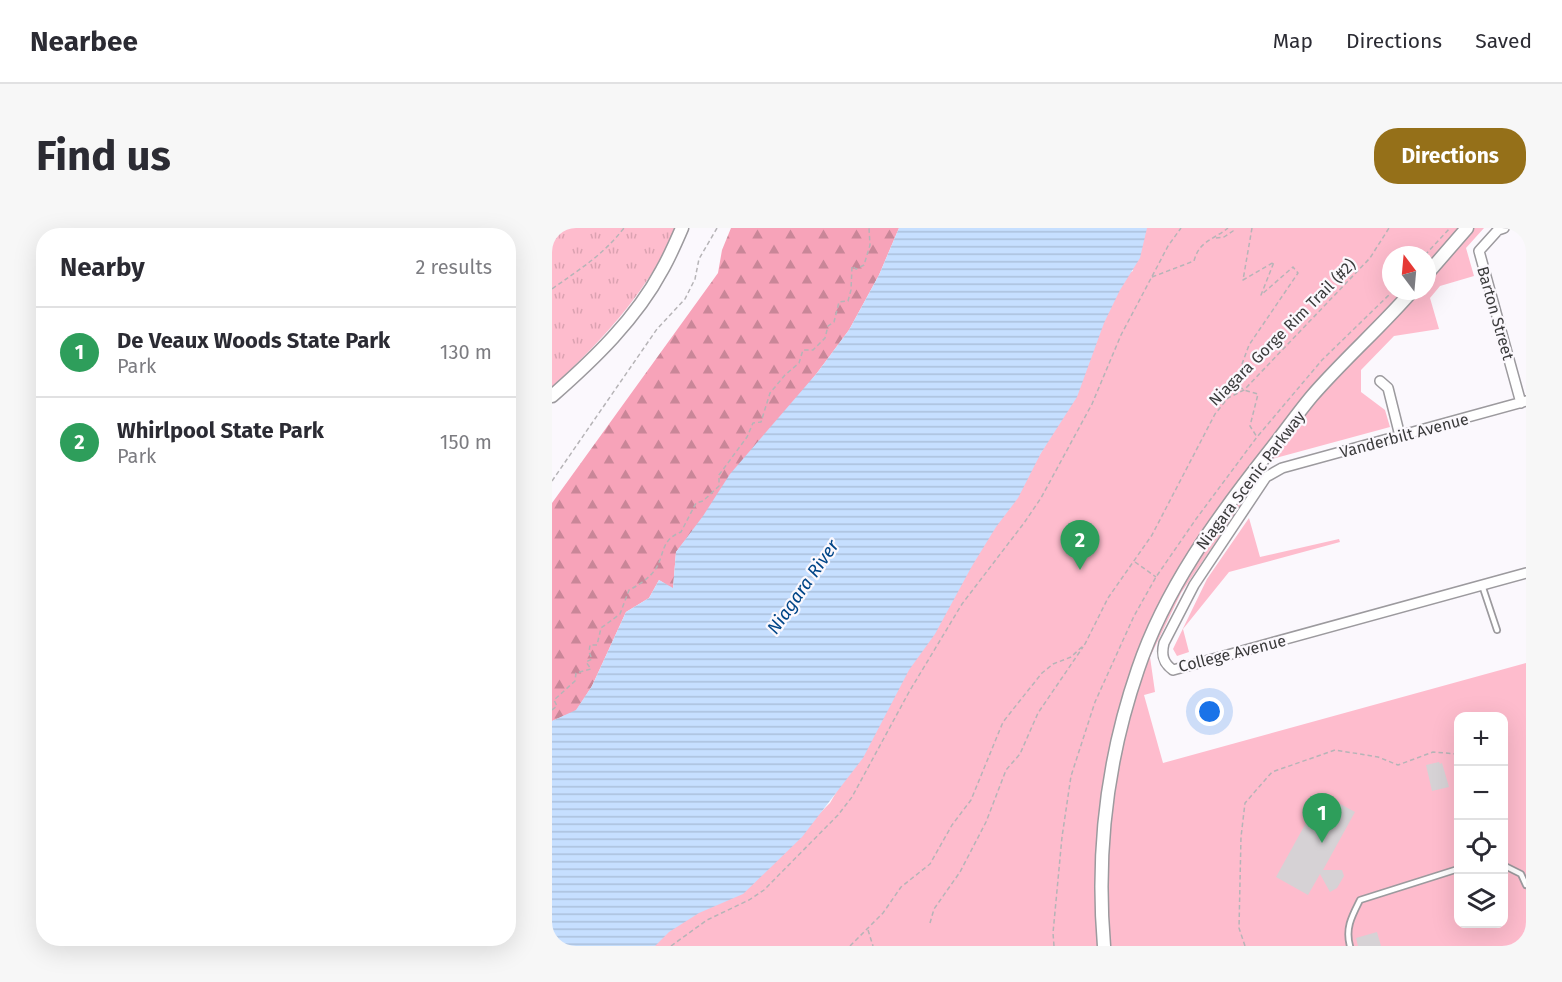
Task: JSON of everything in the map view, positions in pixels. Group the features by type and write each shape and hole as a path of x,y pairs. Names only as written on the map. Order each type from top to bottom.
{"main road":[{"path":"552,396 612,338 638,307 662,272 682,228"},
{"path":"1436,264 1467,228"},
{"name":"Niagara Scenic Parkway","path":"1104,946 1101,882 1106,805 1112,768 1128,702 1138,668 1154,631 1208,532 1248,478 1313,395 1403,300"}],"street":[{"name":"Barton Street","path":"1501,229 1479,251 1524,402"},
{"path":"1380,381 1388,388 1400,436"},
{"name":"Vanderbilt Avenue","path":"1282,468 1524,402"},
{"name":"College Avenue","path":"1282,468 1266,477 1194,585 1164,644 1162,653 1167,666 1173,670 1526,573"}],"lane":[{"path":"1482,585 1497,630"},
{"path":"1508,868 1521,874 1526,885"},
{"path":"1350,946 1347,934 1351,917 1360,900 1454,870"}],"path":[{"path":"552,289 609,248 624,228"},
{"path":"552,481 651,337 685,299 695,279 699,259 717,228"},
{"path":"552,710 557,706 554,700 575,681 576,673 591,669 586,662 592,659 589,652 590,645 597,645 601,628 620,614 628,590 642,584 654,571 664,546 674,535 681,532 696,503 703,501 719,486 719,475 747,437 753,423 761,422 770,393 799,363 803,350 813,350 825,338 828,326 834,322 839,302 848,301 852,266 856,269 864,265 870,245 869,228"},
{"path":"671,946 707,920 749,900 764,890 838,815 852,797 909,692 962,604 1041,498 1092,404 1121,335 1168,246 1181,228"},
{"path":"1216,238 1228,228"},
{"path":"1152,277 1194,261 1197,250 1202,244 1224,237 1233,231 1232,228"},
{"path":"1252,228 1243,280 1274,262 1261,296 1293,267 1298,273 1249,345 1235,384 1244,390 1258,394 1250,426 1257,437"},
{"name":"Niagara Gorge Rim Trail (#2)","path":"850,946 883,913 901,887 930,864 952,825 971,800 1003,723 1022,698 1042,673 1053,664 1071,657 1085,644 1108,598 1152,535 1215,414 1228,398 1244,390 1370,258 1389,228"},
{"path":"1433,246 1450,228"},
{"path":"1134,561 1156,577"},
{"path":"930,922 934,909 960,872 986,822 1006,770 1020,754 1038,713 1085,644"},
{"path":"1245,946 1239,928 1241,837 1245,803 1272,772 1335,750 1377,758 1398,765 1433,752 1454,754"},
{"path":"867,929 873,946"}],"green space":[{"path":"552,228 676,228 665,251 638,294 606,333 552,387"},
{"path":"731,228 899,228 879,275 849,330 676,552 673,589 659,580 649,598 626,612 592,686 576,711 552,721 552,503 718,273 722,250"},
{"path":"1140,228 1484,228 1466,248 1474,276 1440,286 1436,291 1436,246 1382,246 1382,300 1431,300 1439,329 1394,336 1361,370 1361,392 1385,410 1390,427 1272,459 1181,593 1150,657 1155,692 1144,695 1163,763 1526,663 1526,946 649,946 682,917 753,880 830,803 869,736 881,694 1019,489 1071,403 1107,282 1133,271 1129,242"},
{"path":"1249,518 1260,557 1339,539 1340,542 1229,572 1183,629 1189,652 1177,656 1173,649 1207,579"}],"water":[{"name":"Niagara River","path":"899,228 1147,228 1140,258 1120,290 1104,323 1077,397 1041,453 1018,498 996,527 972,566 935,634 909,670 863,758 802,837 743,894 699,913 669,932 655,946 552,946 552,721 576,710 592,686 626,612 649,598 659,580 673,588 676,552 730,474 817,373 849,330 879,275"}],"building":[{"path":"1442,763 1449,787 1432,791 1426,765"},
{"path":"1322,794 1355,812 1323,870 1342,870 1344,876 1337,888 1330,892 1320,874 1308,895 1276,877"},
{"path":"1377,932 1381,946 1358,946 1356,938"}],"place":[{"name":"Whirlpool State Park","path":"1080,570"},
{"name":"De Veaux Woods State Park","path":"1322,843"}]}
